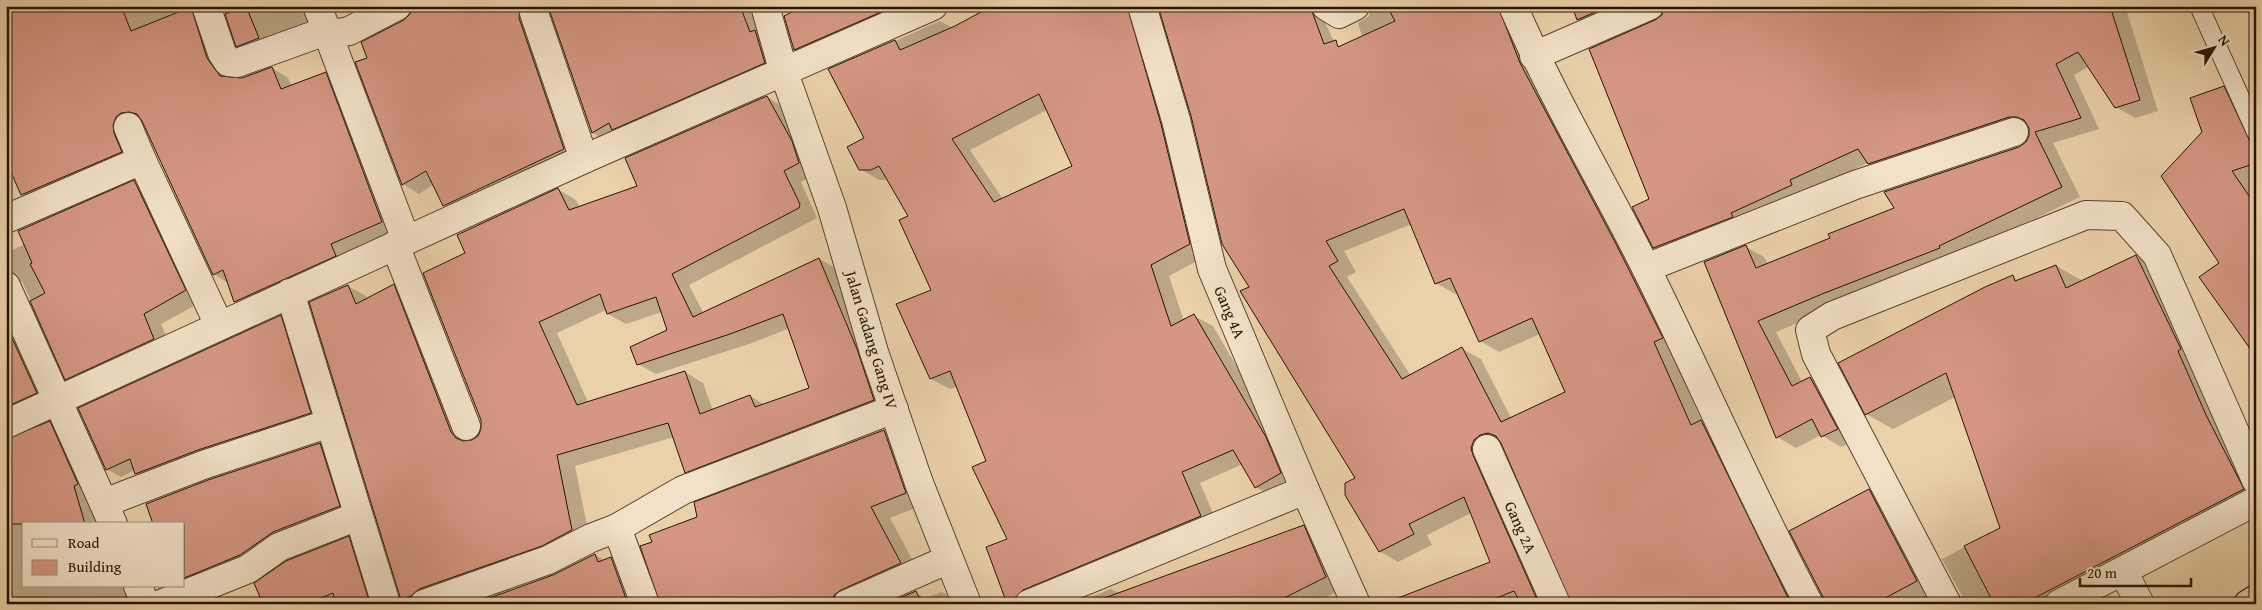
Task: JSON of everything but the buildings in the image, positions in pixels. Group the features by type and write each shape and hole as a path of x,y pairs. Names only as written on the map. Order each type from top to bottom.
{"highway":[{"path":"2248,604 2256,599"}],"street":[{"path":"206,6 222,53 228,62 237,63 322,19"},
{"path":"322,19 338,34 349,32 397,6"},
{"name":"Jalan Gadang Gang IV","path":"765,6 784,73 832,208 894,409 919,483 967,604"},
{"path":"6,424 584,159 784,73 933,6"},
{"name":"Gang 4A","path":"1142,6 1176,120 1212,268 1305,490 1356,604"},
{"path":"1326,6 1338,14 1355,6"},
{"path":"1513,6 1534,56 1646,268 1776,543 1809,604"},
{"path":"1534,56 1649,6"},
{"path":"534,13 584,159"},
{"path":"322,19 466,426"},
{"path":"128,127 219,325"},
{"path":"1646,268 1855,184 2014,132"},
{"path":"6,218 142,160"},
{"path":"1947,604 1816,354 1810,330 1832,316 2028,237 2086,215 2122,216 2157,256 2256,480"},
{"path":"6,286 108,513 203,466 330,423"},
{"path":"290,293 386,604"},
{"path":"424,604 548,560 616,528 683,490 894,409"},
{"name":"Gang 2A","path":"1487,449 1556,604"},
{"path":"1028,604 1305,490"},
{"path":"2059,604 2256,501"},
{"path":"161,604 248,570 279,547 358,516"},
{"path":"616,528 645,604"},
{"path":"847,604 949,559"},
{"path":"2123,571 2140,604"},
{"path":"139,588 145,604"}],"lane":[{"path":"2199,6 2256,132"}]}
